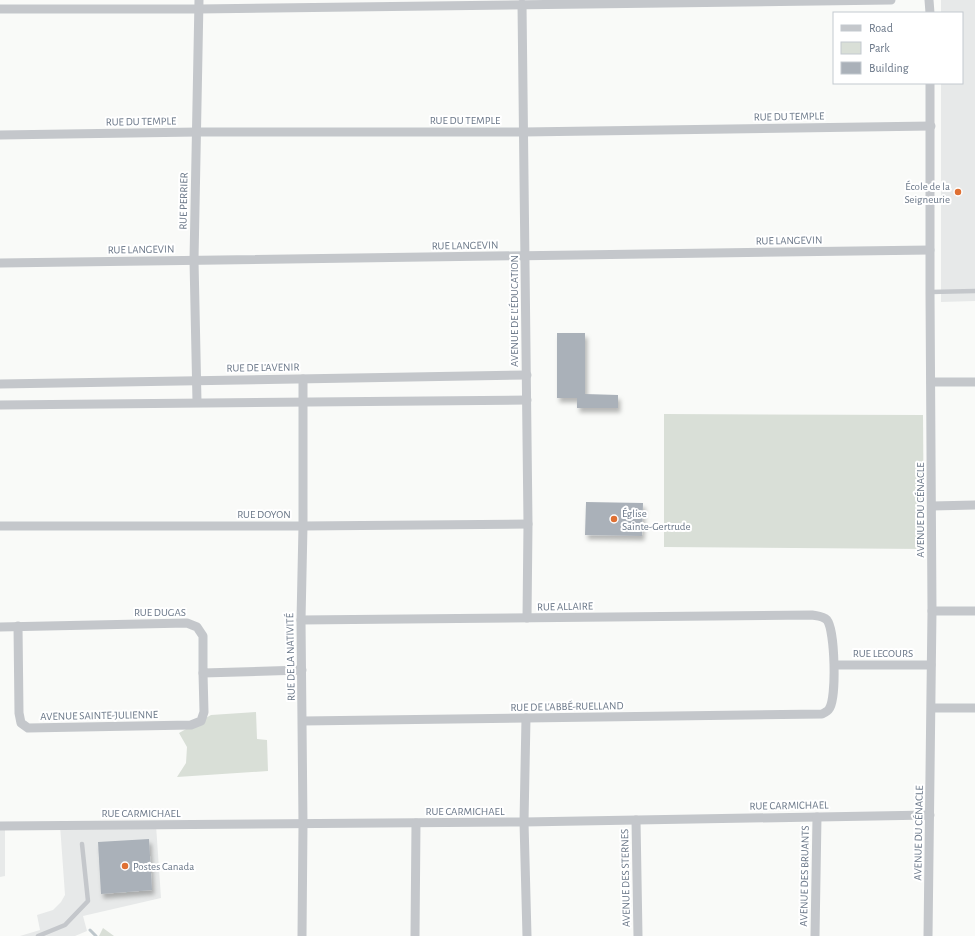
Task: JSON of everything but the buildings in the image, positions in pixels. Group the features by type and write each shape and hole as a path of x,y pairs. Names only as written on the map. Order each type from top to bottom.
{"street":[{"path":"0,8 199,4 522,4 892,0"},
{"path":"929,0 930,12"},
{"name":"RUE PERRIER","path":"197,402 194,260 199,4"},
{"name":"AVENUE DE L'ÉDUCATION","path":"522,4 527,375 527,618"},
{"name":"AVENUE DU CÉNACLE","path":"928,936 932,708 930,84"},
{"name":"RUE DU TEMPLE","path":"0,135 197,132 524,132 931,126"},
{"name":"RUE LANGEVIN","path":"0,263 930,250"},
{"name":"RUE DE L'AVENIR","path":"0,384 527,375"},
{"name":"RUE DE LA NATIVITÉ","path":"302,936 303,721 301,620 303,526 303,378"},
{"path":"931,382 975,382"},
{"path":"0,405 527,400"},
{"path":"932,506 975,505"},
{"name":"RUE DOYON","path":"0,526 528,524"},
{"path":"932,611 975,611"},
{"name":"RUE ALLAIRE","path":"301,620 812,615 822,617 827,621 830,628 835,665"},
{"name":"RUE DUGAS","path":"0,627 187,623 197,627 203,636 203,672"},
{"name":"AVENUE SAINTE-JULIENNE","path":"18,626 19,713 21,723 28,728 191,725 201,721 204,712 203,672"},
{"name":"RUE LECOURS","path":"835,665 931,665"},
{"name":"RUE DE L'ABBÉ-RUELLAND","path":"303,721 822,714 830,708 835,665"},
{"path":"203,672 302,670"},
{"path":"932,708 975,708"},
{"path":"526,718 524,822 527,936"},
{"name":"RUE CARMICHAEL","path":"0,826 524,822 930,815"},
{"name":"AVENUE DES BRUANTS","path":"815,936 817,817"},
{"name":"AVENUE DES STERNES","path":"636,820 638,936"},
{"path":"415,936 416,823"}],"lane":[{"path":"930,292 975,291"},
{"path":"38,936 66,925 88,900 82,844"}],"shaded area":[{"name":"École de la Seigneurie","path":"941,0 975,0 975,301 941,302 941,84 963,84 963,12 941,12"},
{"path":"60,825 156,825 161,898 83,916 87,931 75,936 20,936 40,930 37,915 53,910 61,902 65,895"},
{"path":"0,826 5,826 5,876 0,877"}],"green space":[{"path":"664,414 923,415 924,549 664,547"},
{"path":"256,712 257,739 267,740 268,771 177,777 186,763 187,747 179,733 211,715"},
{"path":"103,928 114,936 99,936"}],"waterway":[{"path":"90,930 96,936"}],"place":[{"name":"École de la Seigneurie","path":"958,192"},
{"name":"Église Sainte-Gertrude","path":"614,519"},
{"name":"Postes Canada","path":"125,866"}]}
